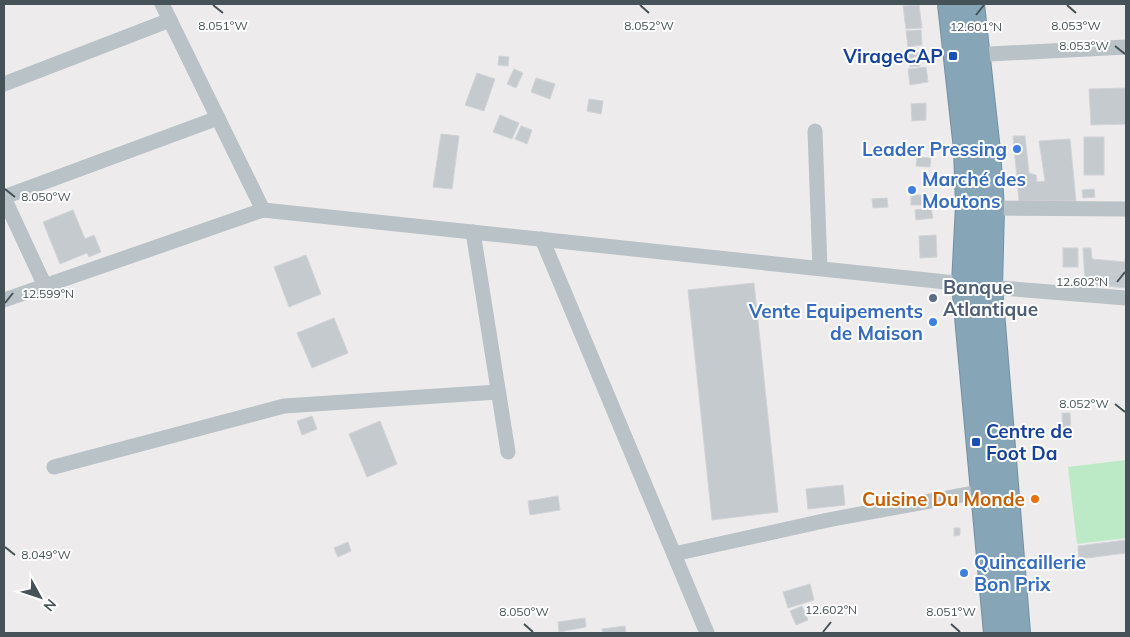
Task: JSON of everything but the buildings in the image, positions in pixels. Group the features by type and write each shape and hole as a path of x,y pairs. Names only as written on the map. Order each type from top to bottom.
{"highway":[{"path":"951,4 967,55 987,151 991,208 977,285 984,491 996,633"},
{"path":"971,4 967,55 968,206 1017,633"}],"street":[{"path":"162,4 263,210"},
{"path":"4,84 170,20"},
{"path":"967,55 1126,47"},
{"path":"45,286 4,197 218,118"},
{"path":"815,131 820,268"},
{"path":"991,208 1126,209"},
{"path":"4,300 263,210 977,285 1126,298"},
{"path":"473,232 508,452"},
{"path":"542,239 707,633"},
{"path":"54,467 284,406 498,392"},
{"path":"674,554 828,520 984,491"}],"green space":[{"path":"1126,460 1126,538 1077,544 1068,467"}],"place":[{"name":"VirageCAP","path":"953,56"},
{"name":"Leader Pressing","path":"1017,149"},
{"name":"Marché des Moutons","path":"912,190"},
{"name":"Banque Atlantique","path":"933,298"},
{"name":"Vente Equipements de Maison","path":"933,322"},
{"name":"Centre de Foot Da","path":"976,442"},
{"name":"Cuisine Du Monde","path":"1035,499"},
{"name":"Quincaillerie Bon Prix","path":"964,573"}]}
